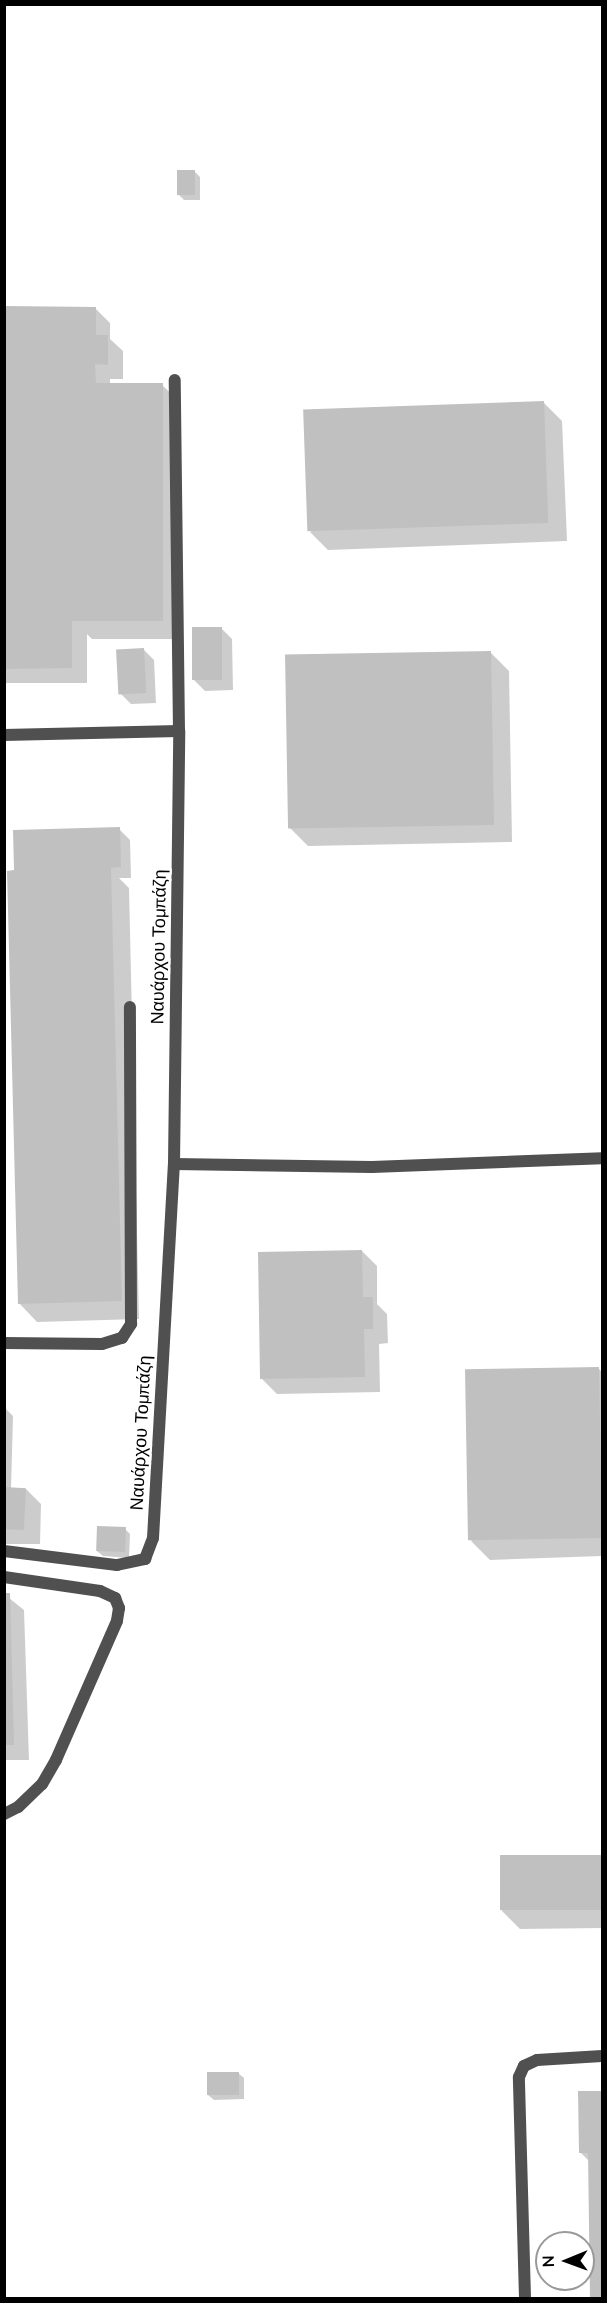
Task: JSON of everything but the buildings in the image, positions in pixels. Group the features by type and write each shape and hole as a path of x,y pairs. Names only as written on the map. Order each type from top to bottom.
{"street":[{"name":"Ναυάρχου Τομπάζη","path":"4,1551 117,1565 145,1559 153,1539 174,1164 179,731 175,380"},
{"path":"4,735 179,731"},
{"path":"4,1343 102,1344 122,1338 131,1324 130,1007"},
{"path":"174,1164 372,1167 603,1158"},
{"path":"4,1577 100,1591 115,1598 118,1608 117,1621 56,1760 42,1785 4,1814"},
{"path":"525,2298 519,2077 524,2066 537,2060 603,2056"}]}
